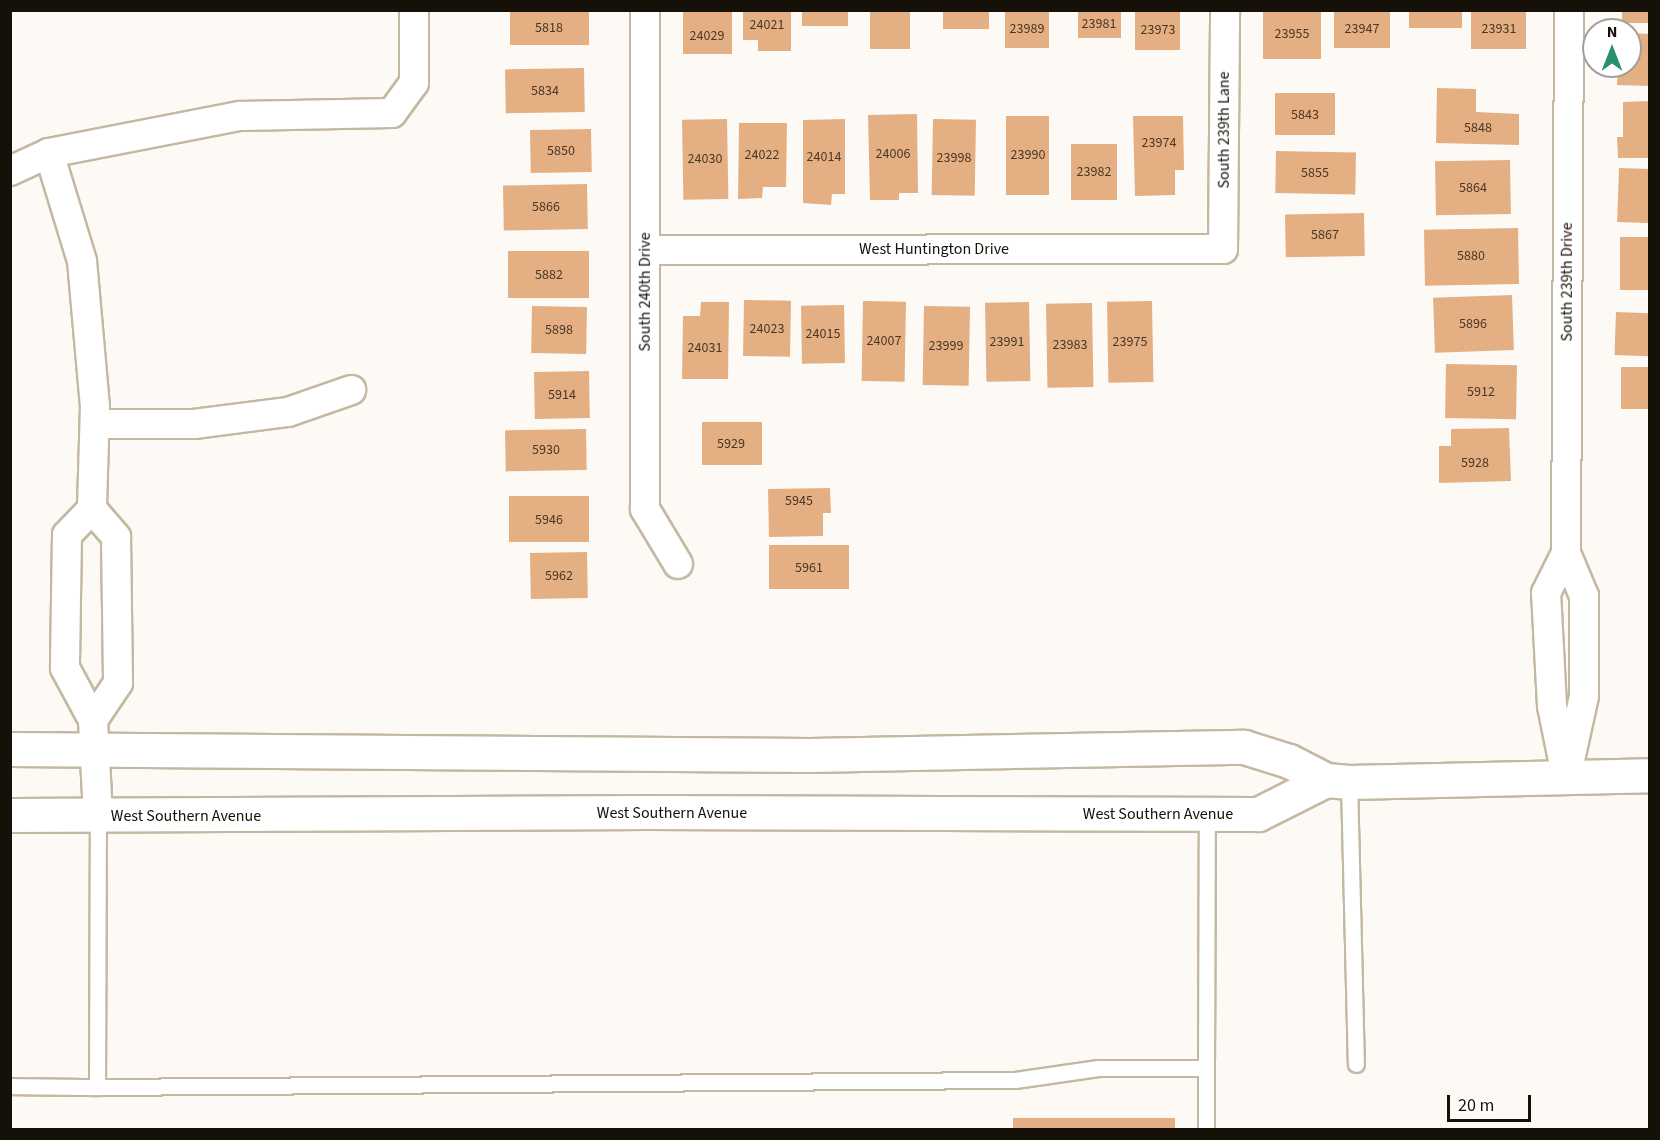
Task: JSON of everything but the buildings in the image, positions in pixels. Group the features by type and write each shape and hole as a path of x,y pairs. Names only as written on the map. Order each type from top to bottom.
{"main road":[{"name":"West Southern Avenue","path":"10,749 94,734 810,755 1244,747 1289,761 1337,781"},
{"name":"West Southern Avenue","path":"10,815 646,812 1258,814 1337,781 1650,775"}],"street":[{"path":"10,171 49,153 240,116 392,113 414,83 414,10"},
{"name":"South 240th Drive","path":"645,10 645,509 678,564"},
{"name":"South 239th Lane","path":"1223,249 1225,10"},
{"name":"South 239th Drive","path":"1566,777 1584,706 1584,596 1566,553 1569,10"},
{"path":"49,153 82,261 95,424 92,509 67,535 64,669 94,734 98,816"},
{"name":"West Huntington Drive","path":"645,250 1223,249"},
{"path":"95,424 194,424 277,413 351,390"},
{"path":"92,509 116,537 118,683 94,734"}],"lane":[{"path":"1337,781 1356,1064"},
{"path":"1206,1130 1207,814"},
{"path":"97,1087 98,816"},
{"path":"10,1086 1015,1080 1098,1068 1206,1068"}]}
